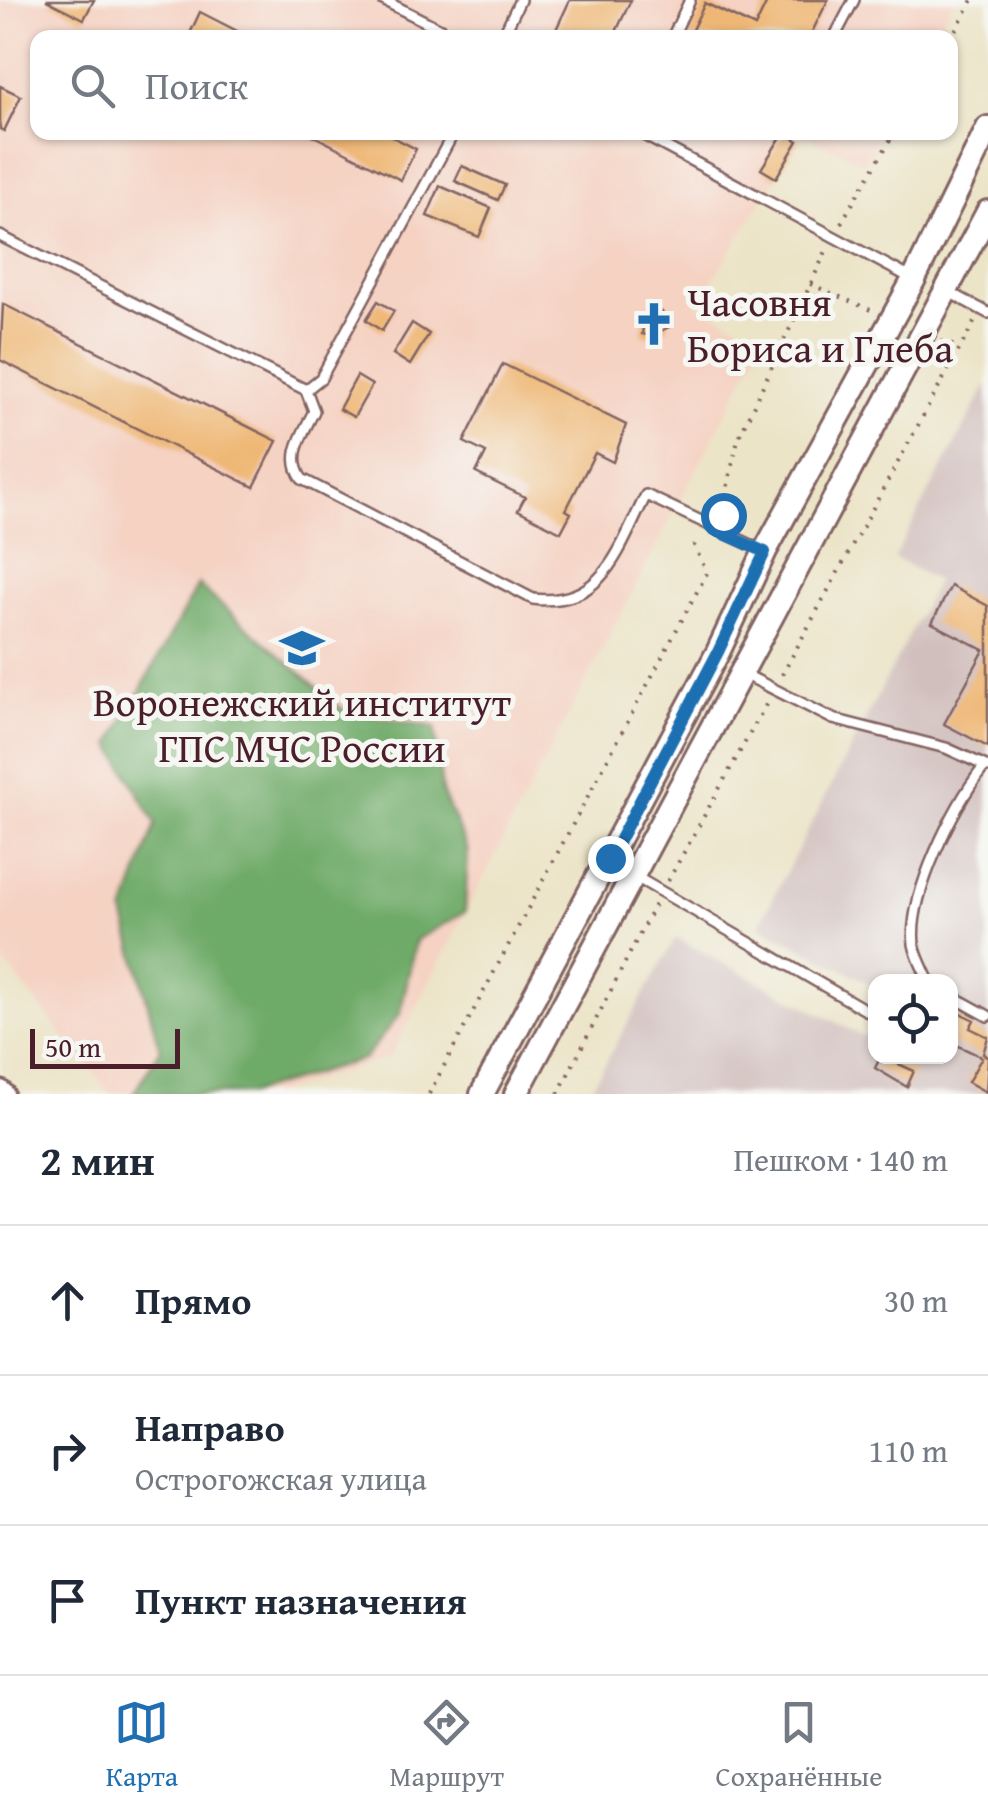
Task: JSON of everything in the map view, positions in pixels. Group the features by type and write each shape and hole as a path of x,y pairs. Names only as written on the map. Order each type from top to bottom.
{"street":[{"path":"482,1094 718,652 765,552 914,279 988,128"},
{"path":"516,1094 988,212"}],"lane":[{"path":"383,0 442,30"},
{"path":"506,30 520,0"},
{"path":"676,30 690,0"},
{"path":"838,30 854,0"},
{"path":"306,390 321,378 450,140"},
{"path":"653,140 914,279"},
{"path":"0,236 306,390 314,412 294,454 294,468 302,479 533,599 558,602 600,580 646,495 765,552"},
{"path":"946,291 988,312"},
{"path":"742,673 833,719 946,748 986,767 966,791 920,895 914,944 925,974"},
{"path":"634,876 868,1011"},
{"path":"958,1000 988,1016"}],"path":[{"path":"956,30 974,0"},
{"path":"429,1094 706,573 694,545 723,515 738,440 833,237 890,140"}],"shaded area":[{"name":"Воронежский институт ГПС МЧС России","path":"0,0 954,0 938,30 30,30 30,140 800,140 697,305 765,338 390,1057 273,1094 110,1094 0,957"},
{"name":"Воронежский институт ГПС МЧС России","path":"814,140 877,140 864,163"},
{"path":"988,383 988,1094 588,1094 676,938 864,1037 868,1031 868,1064 958,1064 958,974 868,974 868,982 759,925 937,581 894,558"}],"green space":[{"path":"198,585 346,712 435,727 442,792 468,851 465,912 416,940 400,1014 364,1059 249,1094 133,1094 160,1050 124,913 156,824 111,744"}],"building":[{"path":"46,0 94,0 84,19"},
{"path":"570,0 631,0 617,30 556,30"},
{"path":"768,0 828,0 813,30 692,30 705,3 755,27"},
{"path":"200,12 235,30 192,30"},
{"path":"0,86 21,96 4,131 0,129"},
{"path":"322,140 399,140 416,149 401,180"},
{"path":"779,140 798,141 776,178 761,169"},
{"path":"462,166 505,185 498,200 455,181"},
{"path":"440,186 491,208 479,237 427,216"},
{"path":"378,301 394,311 382,331 366,320"},
{"path":"3,304 277,441 254,487 0,360"},
{"name":"Часовня Бориса и Глеба","path":"662,312 669,327 651,336 642,334 644,321"},
{"path":"412,323 429,334 410,365 393,354"},
{"path":"503,364 626,425 613,462 595,453 566,510 571,513 561,532 518,510 525,497 476,473 486,453 464,442"},
{"path":"357,376 372,385 354,417 339,409"},
{"path":"951,586 988,606 988,747 944,724 984,650 932,623"},
{"path":"958,1012 974,1020 970,1028 988,1037 983,1054 988,1057 986,1092 968,1082 982,1057 958,1046"},
{"path":"877,1064 899,1064 914,1071 907,1087 875,1068"}],"place":[{"name":"Часовня Бориса и Глеба","path":"654,324"},
{"name":"Воронежский институт ГПС МЧС России","path":"302,648"}],"route":[{"path":"610,858 718,652 765,552 711,528 723,515"}]}
